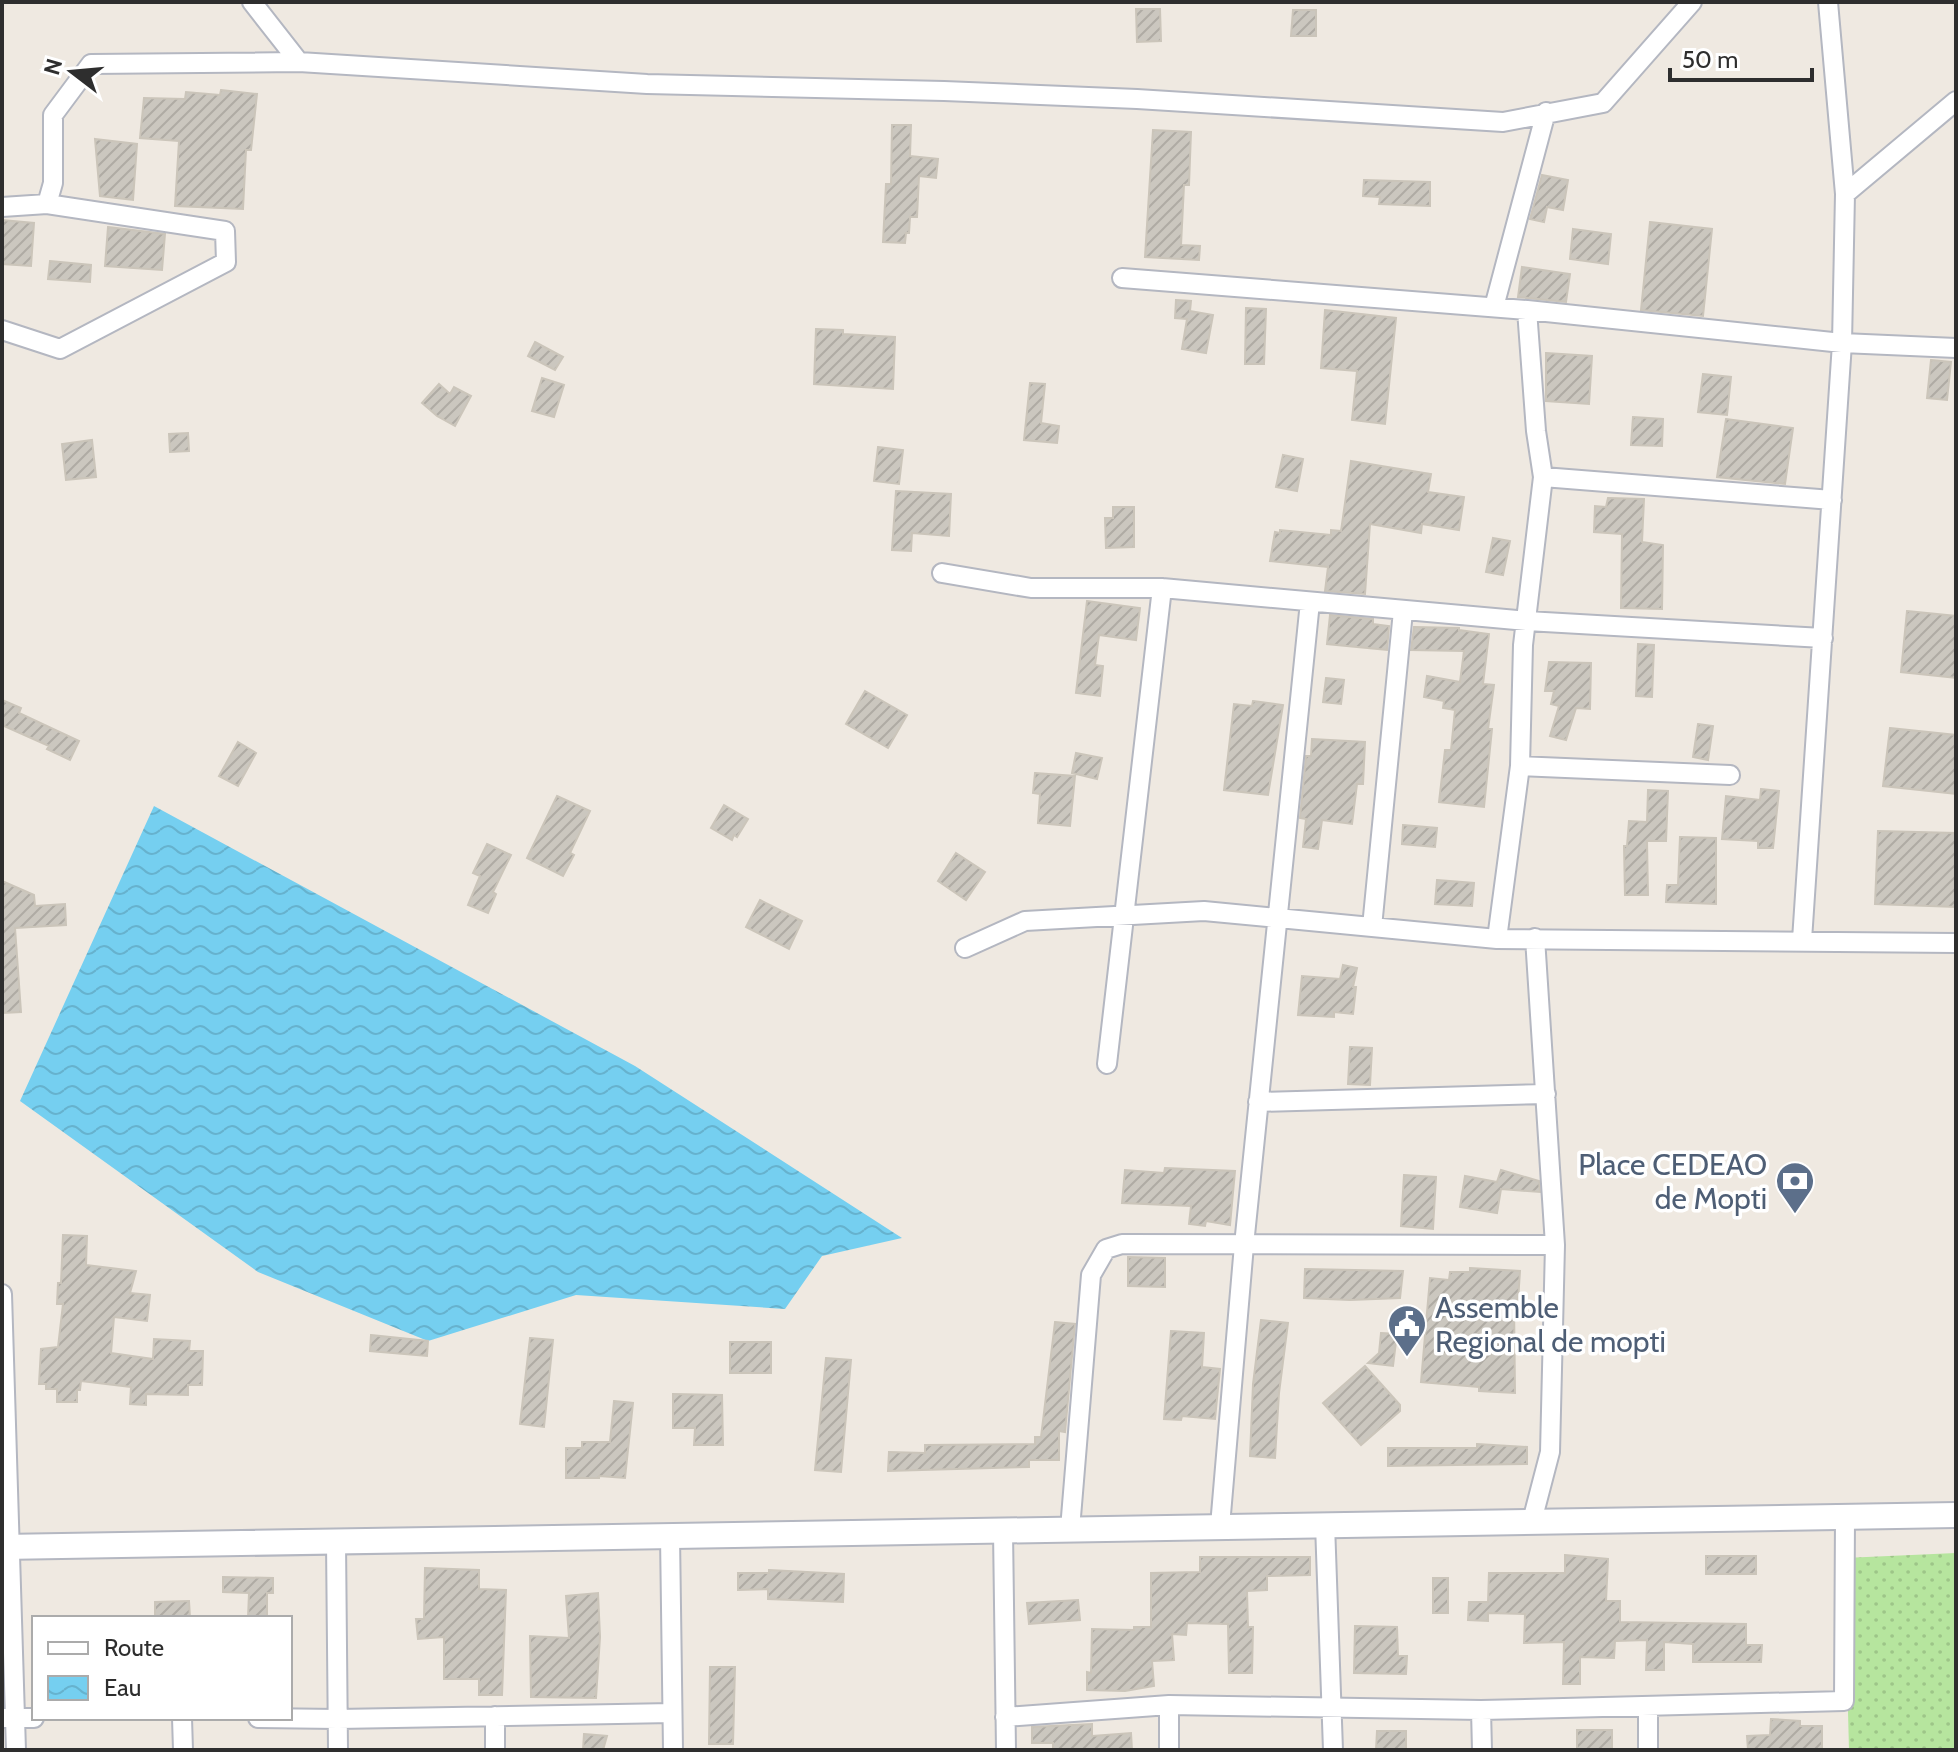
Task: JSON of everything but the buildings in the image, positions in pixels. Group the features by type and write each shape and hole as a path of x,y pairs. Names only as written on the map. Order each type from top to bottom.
{"street":[{"path":"252,2 299,62"},
{"path":"47,204 53,183 53,115 91,64 299,62 647,84 1137,99 1503,122 1603,103 1692,2"},
{"path":"1802,940 1842,343 1845,194 1828,2"},
{"path":"1845,194 1956,101"},
{"path":"1494,307 1546,112"},
{"path":"2,207 47,204 225,231 226,262 60,349 2,330"},
{"path":"1122,278 1494,307 1842,343 1956,348"},
{"path":"1497,939 1520,766 1523,645 1543,477 1536,431 1527,310"},
{"path":"1543,477 1832,500"},
{"path":"942,573 1031,588 1162,588 1527,621 1823,638"},
{"path":"1107,1064 1162,588"},
{"path":"1220,1526 1244,1245 1310,602"},
{"path":"1372,927 1403,611"},
{"path":"1520,766 1730,775"},
{"path":"965,948 1025,921 1204,911 1497,939 1956,943"},
{"path":"1532,1521 1550,1452 1555,1245 1535,938"},
{"path":"1258,1102 1546,1094"},
{"path":"1070,1529 1091,1275 1106,1249 1122,1244 1555,1245"},
{"path":"2,1294 6,1547 17,1718 16,1750"},
{"path":"6,1547 1956,1515"},
{"path":"1005,1717 1169,1705 1481,1710 1844,1701 1845,1517"},
{"path":"1325,1524 1333,1750"},
{"path":"1003,1531 1006,1750"},
{"path":"670,1536 673,1750"},
{"path":"336,1542 338,1750"},
{"path":"1169,1705 1169,1750"},
{"path":"1648,1706 1648,1750"},
{"path":"1481,1710 1482,1750"},
{"path":"292,1718 672,1713"},
{"path":"495,1716 495,1750"},
{"path":"182,1720 183,1750"}],"green space":[{"path":"1956,1553 1956,1750 1849,1750 1844,1558"}],"water":[{"path":"154,806 635,1066 902,1238 822,1256 785,1309 576,1295 428,1341 258,1272 20,1101"}],"place":[{"name":"Place CEDEAO de Mopti","path":"1795,1215"},
{"name":"Assemble Regional de mopti","path":"1407,1358"}]}
